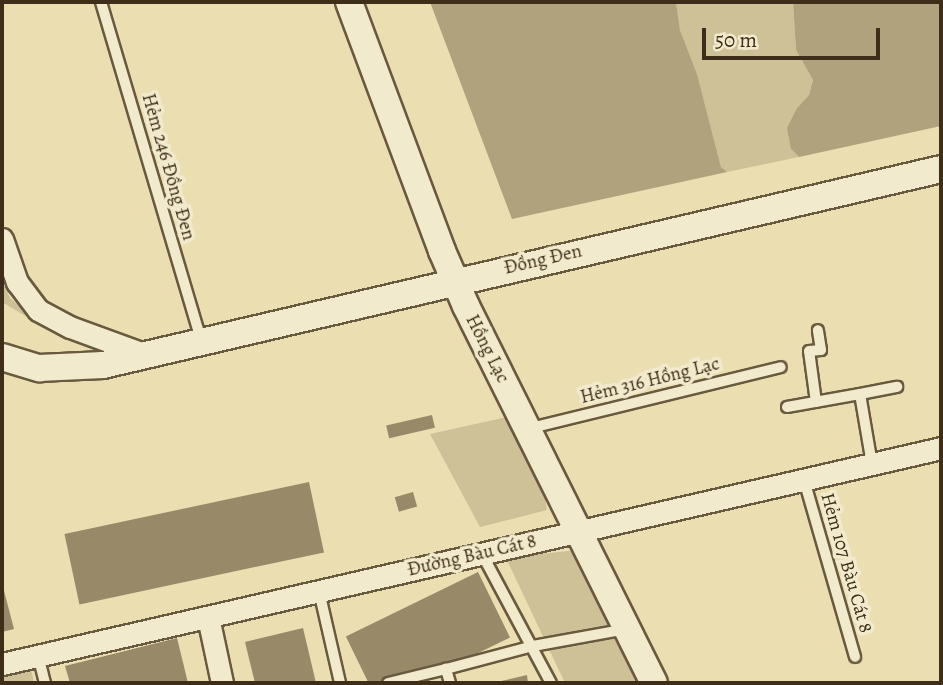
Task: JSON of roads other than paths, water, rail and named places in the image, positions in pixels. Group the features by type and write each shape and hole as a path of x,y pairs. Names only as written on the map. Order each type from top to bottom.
{"street":[{"name":"Hồng Lạc","path":"349,2 455,281 654,683"},
{"name":"Đồng Đen","path":"2,357 26,366 53,369 103,365 941,169"},
{"path":"2,239 17,282 38,310 70,327 146,355"},
{"name":"Đường Bàu Cát 8","path":"2,664 941,448"},
{"path":"208,617 222,683"}],"lane":[{"name":"Hẻm 246 Đồng Đen","path":"101,2 202,343"},
{"path":"816,402 809,351 821,350 818,330"},
{"name":"Hẻm 316 Hồng Lạc","path":"527,429 781,367"},
{"path":"787,407 897,387"},
{"path":"860,394 872,464"},
{"name":"Hẻm 107 Bàu Cát 8","path":"804,480 855,657"},
{"path":"482,554 551,683"},
{"path":"319,591 340,683"},
{"path":"388,683 533,646 627,629"},
{"path":"38,656 45,683"},
{"path":"446,669 450,683"}]}
